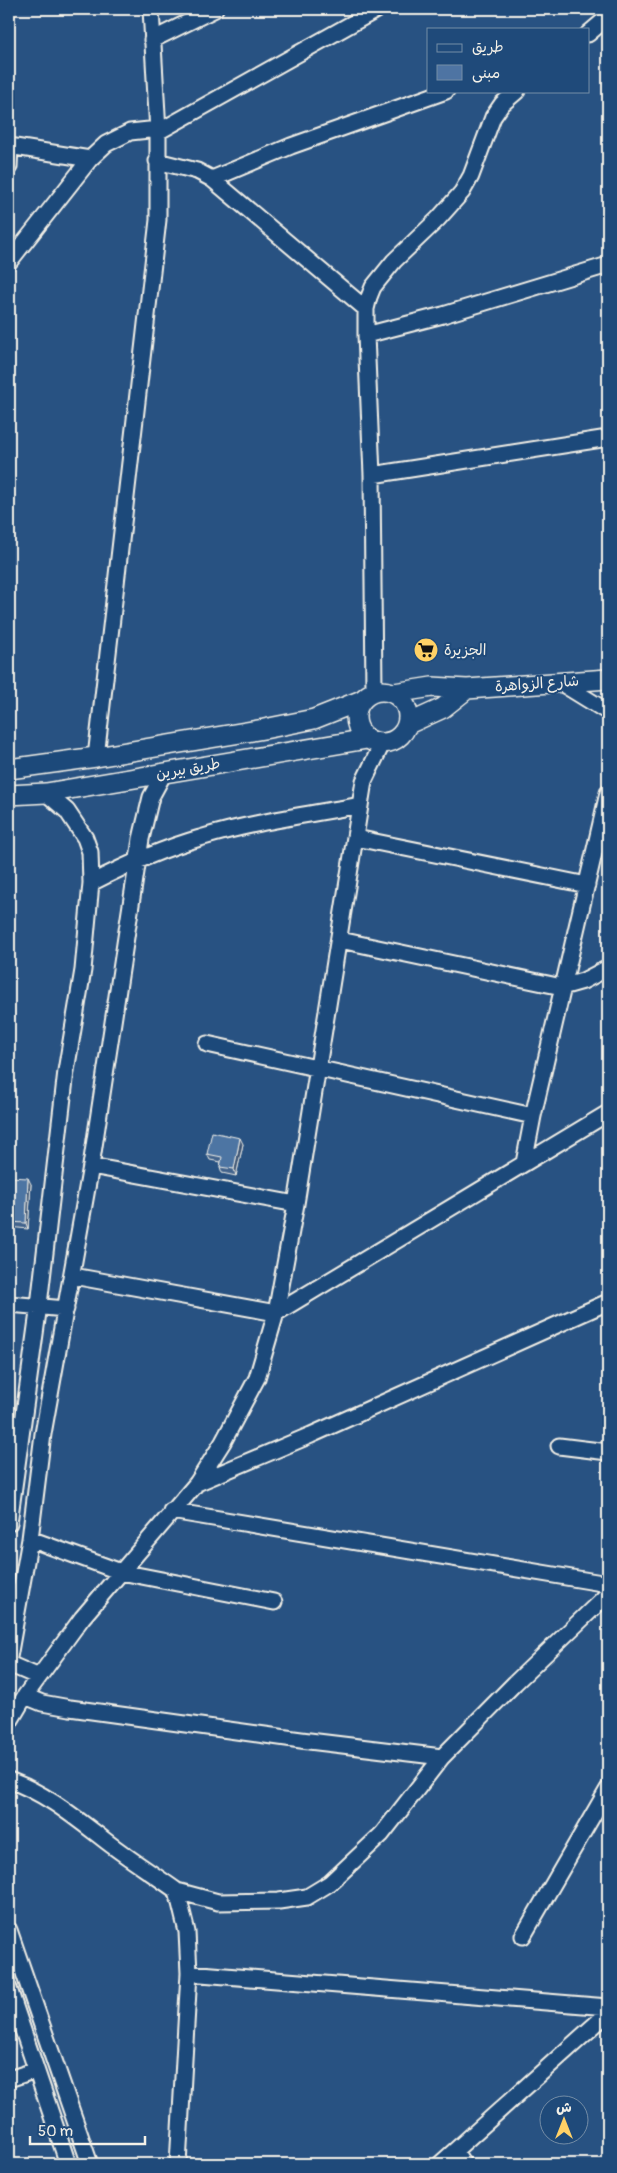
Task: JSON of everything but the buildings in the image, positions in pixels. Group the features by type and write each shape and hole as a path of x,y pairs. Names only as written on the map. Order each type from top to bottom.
{"main road":[{"name":"شارع الزواهرة","path":"394,694 432,687 467,689 608,680"},
{"path":"408,724 443,708 467,689"},
{"path":"385,691 394,694 405,703 409,717 408,724 398,738 375,741 362,734 356,720 358,706 368,696 385,691"},
{"name":"طريق بيرين","path":"9,769 96,757 314,719 368,696"},
{"name":"طريق بيرين","path":"9,795 46,793 375,741"}],"street":[{"path":"96,757 158,220 158,132 151,9"},
{"path":"152,40 215,9"},
{"path":"9,262 90,159 106,144 123,135 140,130 158,132 378,9"},
{"path":"590,32 608,17"},
{"path":"212,179 291,146 443,92"},
{"path":"368,696 372,475 366,309 373,287 394,260 438,219 462,192 472,176 493,117 502,104 516,92"},
{"path":"9,167 10,146 90,159"},
{"path":"157,161 197,171 212,179 366,309"},
{"path":"366,335 443,315 608,265"},
{"path":"372,475 608,438"},
{"path":"561,683 608,712"},
{"path":"9,1723 39,1677 82,1618 171,1511 197,1483 223,1442 257,1378 276,1313 320,1068 360,805 375,741"},
{"path":"9,1657 30,1539 43,1434 73,1276 91,1166 141,839 152,797 164,773"},
{"path":"9,1523 16,1428 39,1305 66,1071 83,970 91,883 90,852 85,838 67,811 46,793"},
{"path":"524,1163 562,987 608,793"},
{"path":"91,883 138,859 200,838 232,829 360,805"},
{"path":"356,838 587,885"},
{"path":"340,940 562,987 583,981 608,968"},
{"path":"207,1044 533,1116"},
{"path":"73,1276 276,1313 608,1113"},
{"path":"91,1166 296,1204"},
{"path":"197,1483 311,1436 608,1302"},
{"path":"9,1304 39,1305 66,1309"},
{"path":"558,1446 608,1452"},
{"path":"171,1511 608,1584"},
{"path":"30,1539 121,1572 274,1602"},
{"path":"9,1780 29,1788 63,1807 103,1839 177,1891 218,1902 279,1902 307,1897 330,1883 382,1834 442,1756 514,1683 608,1594"},
{"path":"9,1664 39,1677"},
{"path":"26,1696 42,1703 70,1708 301,1740 442,1756"},
{"path":"523,1936 608,1789"},
{"path":"177,1891 187,1932 189,1973 178,2164"},
{"path":"9,1930 90,2164"},
{"path":"189,1973 608,2007"},
{"path":"9,1989 68,2164"},
{"path":"440,2164 608,2013"},
{"path":"9,2079 36,2070"},
{"path":"455,2151 462,2164"}],"place":[{"name":"الجزيرة","path":"426,650"}]}
